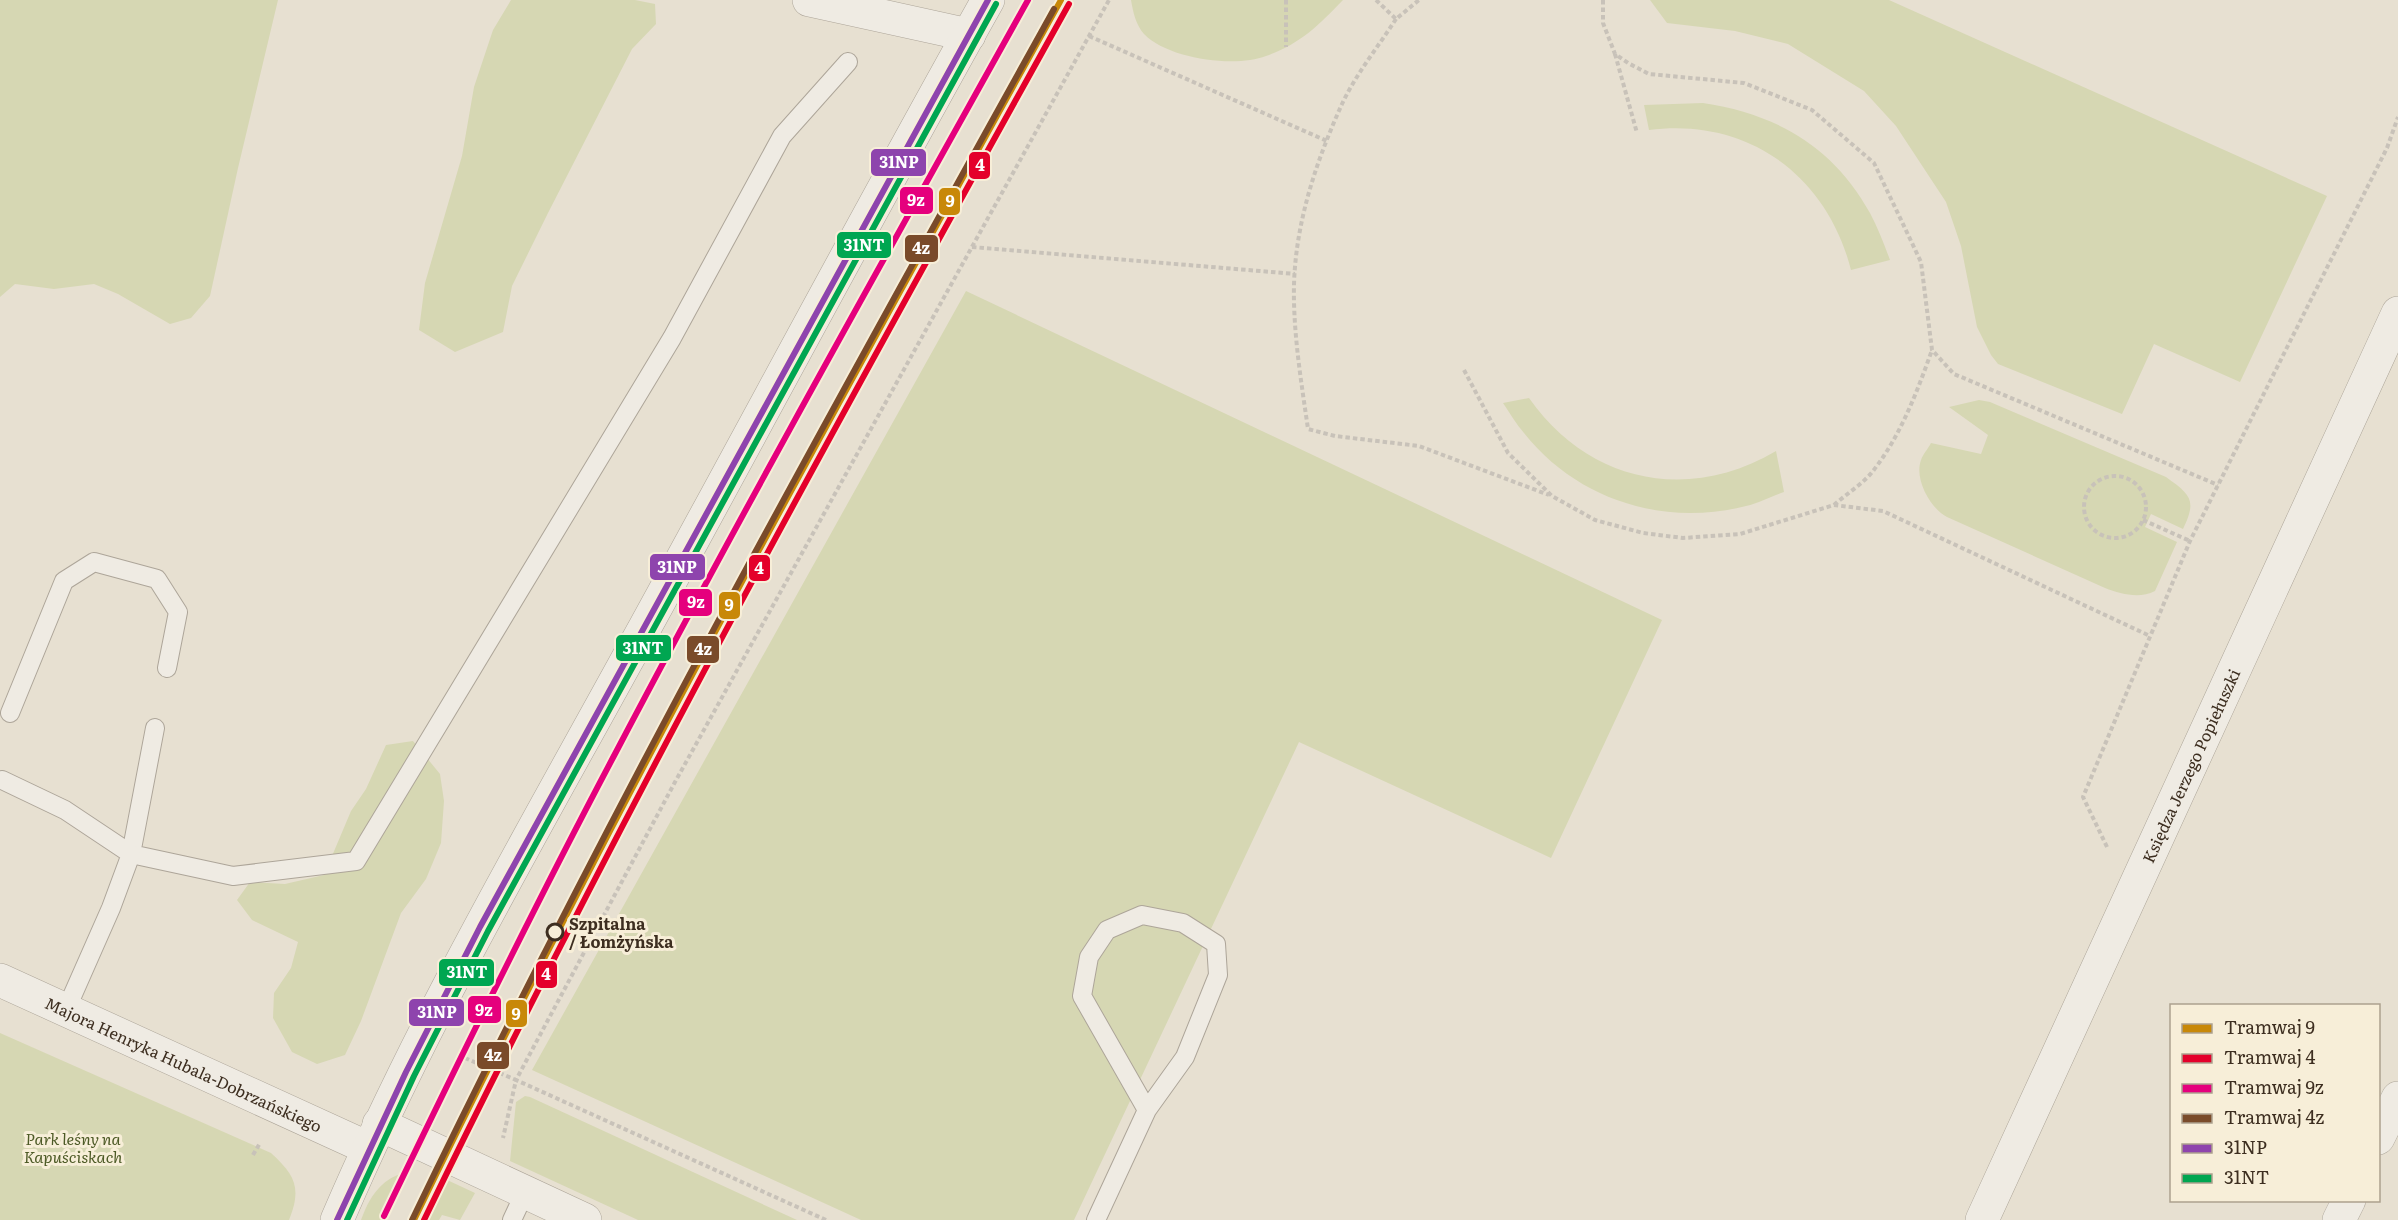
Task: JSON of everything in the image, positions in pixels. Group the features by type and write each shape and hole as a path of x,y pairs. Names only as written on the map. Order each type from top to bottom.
{"street":[{"path":"809,0 853,5 969,35"},
{"path":"337,1220 374,1136 495,897 988,0"},
{"name":"Księdza Jerzego Popiełuszki","path":"1982,1220 2398,313"},
{"name":"Majora Henryka Hubala-Dobrzańskiego","path":"0,980 66,1010 374,1136 519,1206 585,1220"},
{"path":"2380,1136 2398,1098"},
{"path":"2339,1220 2348,1202"}],"lane":[{"path":"2,780 65,810 131,854 233,876 356,861 672,338 782,136 848,62"},
{"path":"10,713 63,581 94,562 157,579 178,612 167,668"},
{"path":"66,1010 111,908 131,854 154,728"},
{"path":"1096,1220 1147,1110 1185,1057 1218,975 1216,944 1183,923 1142,915 1107,930 1089,957 1082,996 1147,1110"}],"path":[{"path":"826,1220 516,1080 675,782 1109,0"},
{"path":"1286,0 1286,47"},
{"path":"1376,0 1396,19"},
{"path":"1419,0 1396,19 1343,102 1314,171 1298,242 1294,301 1298,357 1308,429 1335,436 1419,446 1552,496 1595,520 1644,534 1683,538 1740,534 1834,505 1872,473 1912,408 1932,350 1921,262 1874,163 1812,110 1744,83 1649,74 1615,54"},
{"path":"1603,0 1603,23 1615,54 1637,133"},
{"path":"1089,36 1327,141"},
{"path":"2108,849 2083,797 2190,541 2387,148 2398,117"},
{"path":"972,248 1295,274"},
{"path":"1932,350 1954,374 2218,485"},
{"path":"1464,370 1508,453 1552,496"},
{"path":"2117,476 2132,480 2142,491 2146,506 2143,520 2133,531 2120,537 2104,537 2092,528 2084,515 2084,500 2090,487 2102,478 2117,476"},
{"path":"1834,505 1883,511 2150,636"},
{"path":"2143,520 2190,541"},
{"path":"254,1155 260,1145"}],"green space":[{"path":"0,0 278,0 210,296 191,318 170,324 118,294 94,284 54,289 15,284 0,297"},
{"path":"511,0 635,0 655,4 656,24 632,49 548,213 512,286 503,332 455,352 419,330 425,283 462,156 474,87 493,30"},
{"path":"1131,0 1343,0 1317,26 1289,46 1253,60 1220,61 1185,55 1155,43 1139,27"},
{"path":"1650,0 1889,0 2327,196 2240,382 2154,344 2122,414 1998,364 1977,327 1961,246 1946,202 1896,126 1864,91 1788,44 1735,31 1667,23"},
{"path":"1703,103 1755,115 1800,137 1820,152 1839,169 1855,189 1873,219 1890,260 1851,270 1839,236 1823,206 1802,181 1778,160 1750,144 1719,133 1685,128 1649,130 1644,105"},
{"path":"966,291 1662,620 1551,858 1299,742 1074,1220 861,1220 532,1070"},
{"path":"1529,398 1553,427 1581,449 1610,466 1642,476 1675,479 1709,477 1743,467 1776,451 1784,492 1751,505 1715,512 1684,513 1654,510 1624,502 1596,491 1570,476 1545,456 1524,433 1503,403"},
{"path":"1979,400 1990,402 2166,477 2186,494 2190,511 2183,529 2151,514 2145,527 2177,542 2155,591 2136,595 2105,588 1947,517 1935,507 1922,484 1919,468 1922,458 1931,443 1981,454 1988,435 1949,407"},
{"path":"413,741 440,774 444,801 441,843 426,879 401,913 361,1021 345,1055 317,1064 292,1052 273,1018 274,993 291,968 298,942 252,920 237,900 250,882 285,884 324,875 351,811 366,789 386,745"},
{"name":"Park leśny na Kapuściskach","path":"0,1033 271,1153 286,1168 294,1183 295,1199 289,1220 0,1220"},
{"path":"525,1096 797,1220 638,1220 510,1161 516,1102"},
{"path":"403,1173 381,1220 361,1220 376,1191 388,1180"},
{"path":"445,1179 475,1193 460,1220 442,1215 439,1220 425,1220"}],"tram line":[{"name":"9z","path":"384,1216 556,867 666,657 1028,0"},
{"name":"9","path":"414,1220 490,1065 648,758 811,454 1061,0"},
{"name":"4","path":"424,1220 657,760 902,306 1069,4"},
{"name":"4z","path":"412,1220 565,913 724,610 1054,9"}],"transit line":[{"name":"31NP","path":"337,1220 406,1072 480,927 988,0"},
{"name":"31NT","path":"347,1220 414,1076 488,931 996,4"}],"place":[{"name":"Szpitalna / Łomżyńska","path":"555,932"}]}
